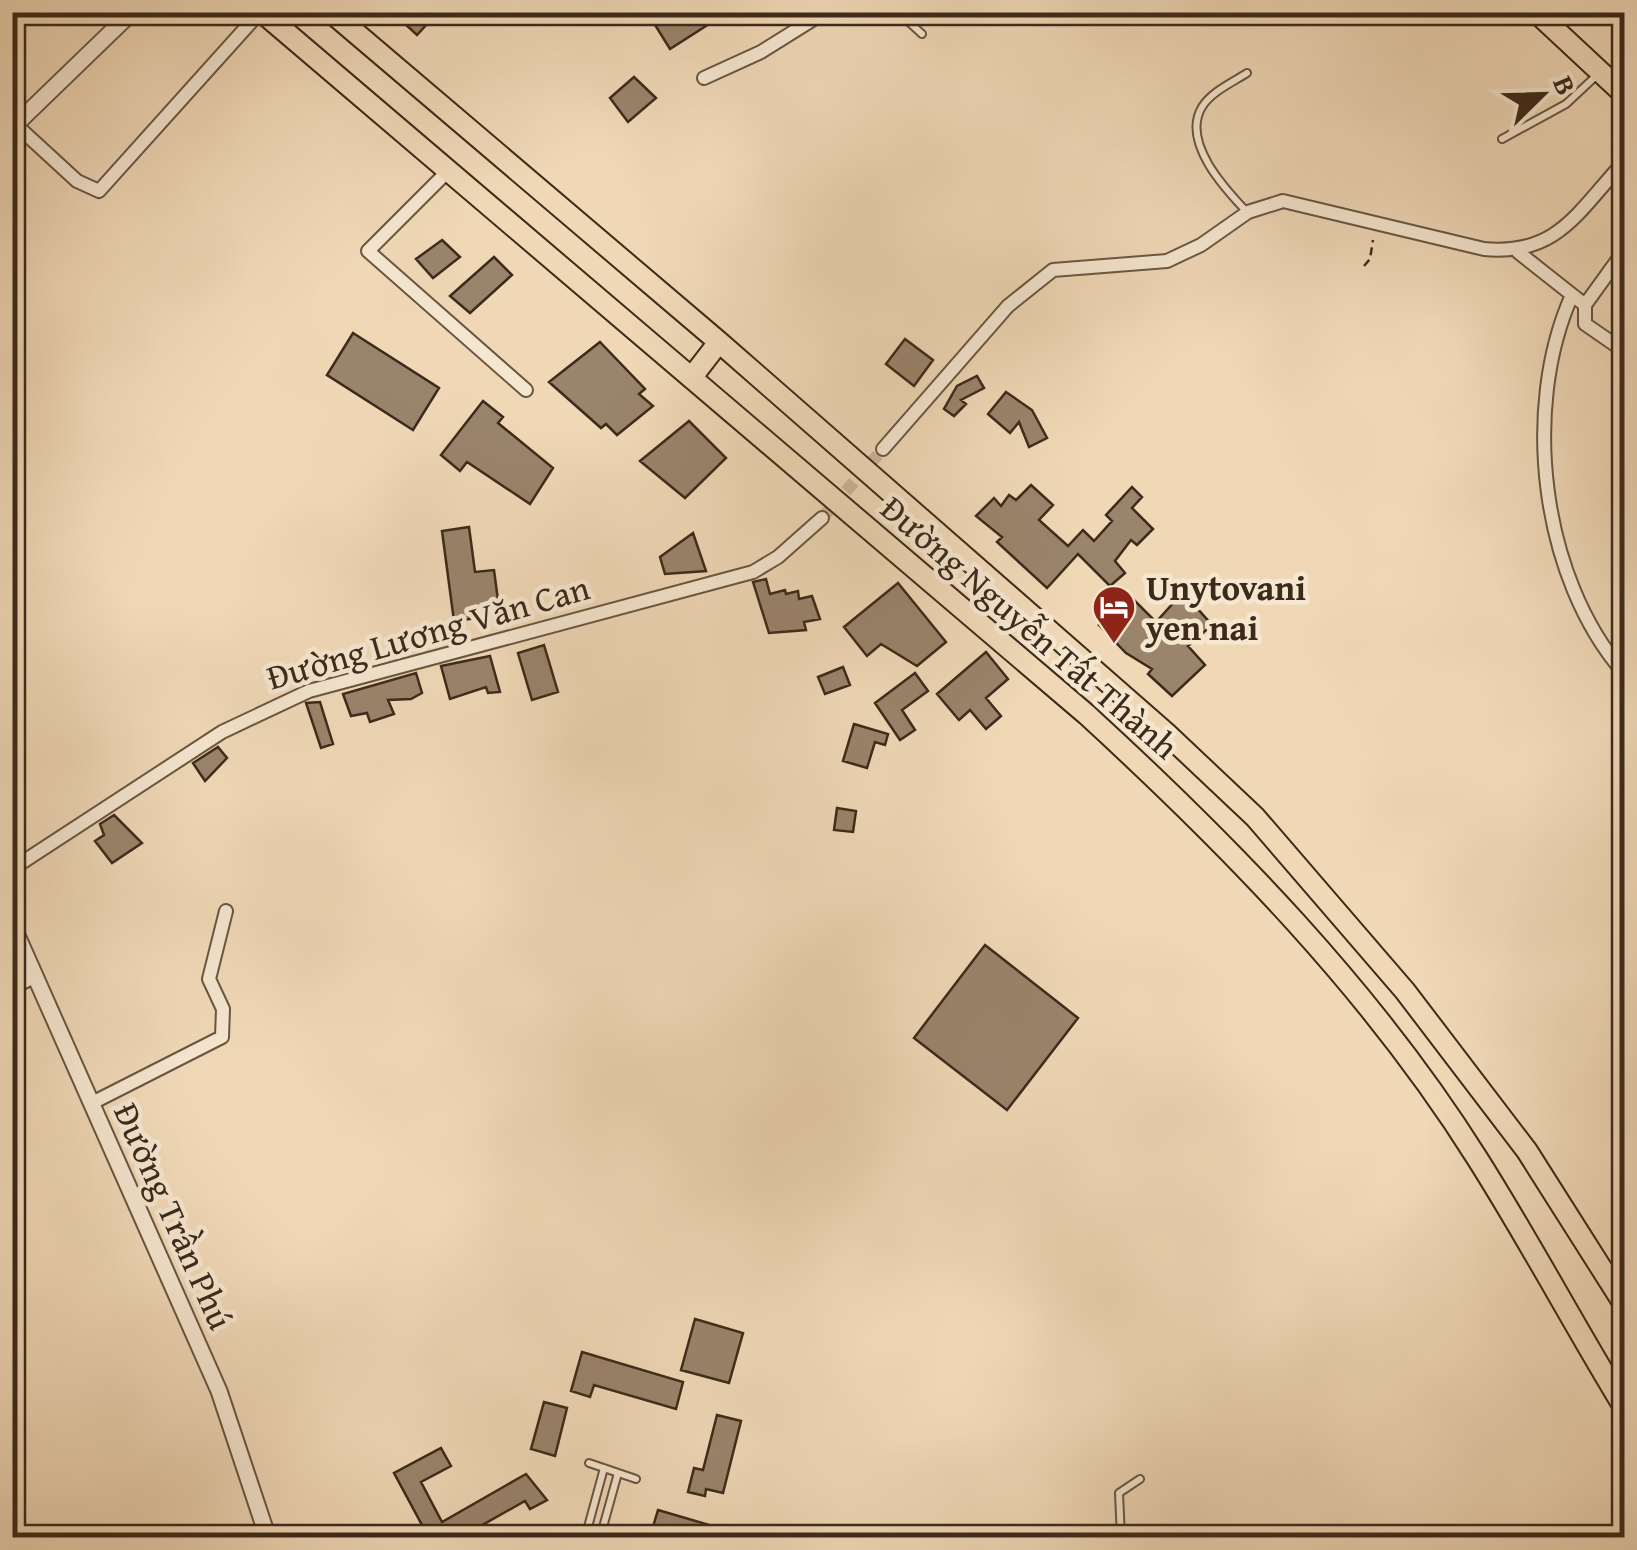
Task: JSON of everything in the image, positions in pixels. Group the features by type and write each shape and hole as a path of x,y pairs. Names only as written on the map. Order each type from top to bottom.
{"main road":[{"name":"Đường Nguyễn Tất Thành","path":"260,12 450,169 1086,714 1264,888 1394,1041 1476,1157 1624,1407"},
{"name":"Đường Nguyễn Tất Thành","path":"331,12 719,342 1244,806 1346,920 1526,1151 1624,1304"},
{"path":"1536,12 1624,94"},
{"path":"692,377 719,342"},
{"path":"1086,714 1112,686"}],"street":[{"path":"132,12 14,127 77,181 99,191 260,12"},
{"path":"704,78 762,52 824,12"},
{"path":"883,448 970,346 1047,274 1077,265 1129,266 1167,261 1201,246 1248,212 1283,201 1484,249 1518,252 1556,235 1624,162"},
{"path":"450,169 368,251 526,390"},
{"path":"1624,251 1585,305 1585,324 1624,352"},
{"path":"1518,252 1585,305"},
{"path":"1572,295 1559,325 1551,368 1544,416 1544,464 1572,588 1587,622 1624,672"},
{"name":"Đường Lương Văn Can","path":"12,868 198,747 275,706 310,691 753,572 778,557 822,518"},
{"path":"92,1103 222,1036 223,1009 209,979 226,911"},
{"name":"Đường Trần Phú","path":"12,924 224,1405 268,1538"},
{"path":"12,988 36,976"}],"lane":[{"path":"898,12 922,34"},
{"path":"1247,72 1205,102 1198,118 1201,143 1212,169 1248,212"},
{"path":"1502,139 1566,104 1601,72"},
{"path":"589,1463 636,1480"},
{"path":"585,1538 604,1468"},
{"path":"600,1538 618,1473"},
{"path":"1121,1538 1119,1492 1140,1479"}],"path":[{"path":"1364,266 1370,259 1375,223"}],"building":[{"path":"392,12 438,12 417,35"},
{"path":"647,12 696,12 709,24 670,49"},
{"path":"634,77 656,98 628,122 610,98"},
{"path":"442,240 460,257 433,278 416,259"},
{"path":"494,257 512,275 470,313 450,296"},
{"path":"353,333 439,388 413,430 327,375"},
{"path":"905,339 933,360 914,386 886,364"},
{"path":"600,342 645,389 639,394 653,406 617,435 606,424 601,428 549,382"},
{"path":"977,376 984,388 961,400 966,404 954,416 944,409 957,386"},
{"path":"1006,392 1032,410 1047,438 1029,447 1019,422 1010,433 988,414"},
{"path":"483,401 503,417 498,423 553,468 530,504 467,462 460,471 441,455"},
{"path":"689,421 726,458 685,498 640,461"},
{"path":"1031,485 1053,505 1039,520 1068,546 1083,530 1094,541 1112,521 1106,515 1132,487 1142,497 1132,508 1153,529 1137,545 1131,540 1115,561 1125,573 1110,586 1078,554 1047,588 997,542 1002,537 976,516 994,498 1001,506 1009,495 1016,500"},
{"path":"469,527 475,572 494,570 500,615 454,621 442,531"},
{"path":"693,533 706,571 665,574 660,557"},
{"path":"766,579 770,594 785,590 786,594 798,591 799,599 812,596 820,619 804,622 806,630 769,633 753,582"},
{"path":"1173,581 1212,625 1188,646 1205,665 1172,696 1148,674 1152,669 1126,653 1099,625 1130,596 1156,622 1175,601 1164,591"},
{"path":"898,583 946,642 917,666 881,644 867,656 844,627"},
{"path":"544,645 558,692 532,700 518,653"},
{"path":"986,652 1008,679 986,698 1001,716 986,729 970,710 959,720 937,694"},
{"path":"490,656 500,692 488,693 486,687 450,699 441,666"},
{"path":"843,667 850,685 825,694 818,677"},
{"path":"416,673 422,693 411,699 388,700 394,714 370,722 367,713 351,716 343,694"},
{"path":"915,673 928,691 902,710 915,730 900,740 875,703"},
{"path":"320,702 333,744 321,748 306,703"},
{"path":"854,724 888,734 885,745 875,742 867,768 843,761"},
{"path":"218,747 227,758 205,781 193,763"},
{"path":"837,808 856,811 853,832 834,830"},
{"path":"114,815 142,843 112,863 95,841 104,835 100,824"},
{"path":"985,945 1078,1018 1007,1110 914,1038"},
{"path":"695,1319 743,1333 729,1383 681,1370"},
{"path":"582,1352 683,1382 676,1409 594,1385 590,1397 571,1391"},
{"path":"544,1402 567,1408 555,1456 531,1449"},
{"path":"717,1415 741,1421 723,1493 706,1489 705,1496 688,1492 694,1468 703,1470"},
{"path":"441,1448 451,1466 421,1482 442,1522 526,1474 547,1500 530,1509 525,1501 461,1537 456,1529 429,1538 394,1473"},
{"path":"658,1510 740,1534 740,1538 677,1538 652,1530"}],"tunnel":[{"path":"822,518 883,449"}],"place":[{"name":"Unytovani yen nai","path":"1114,645"}]}
